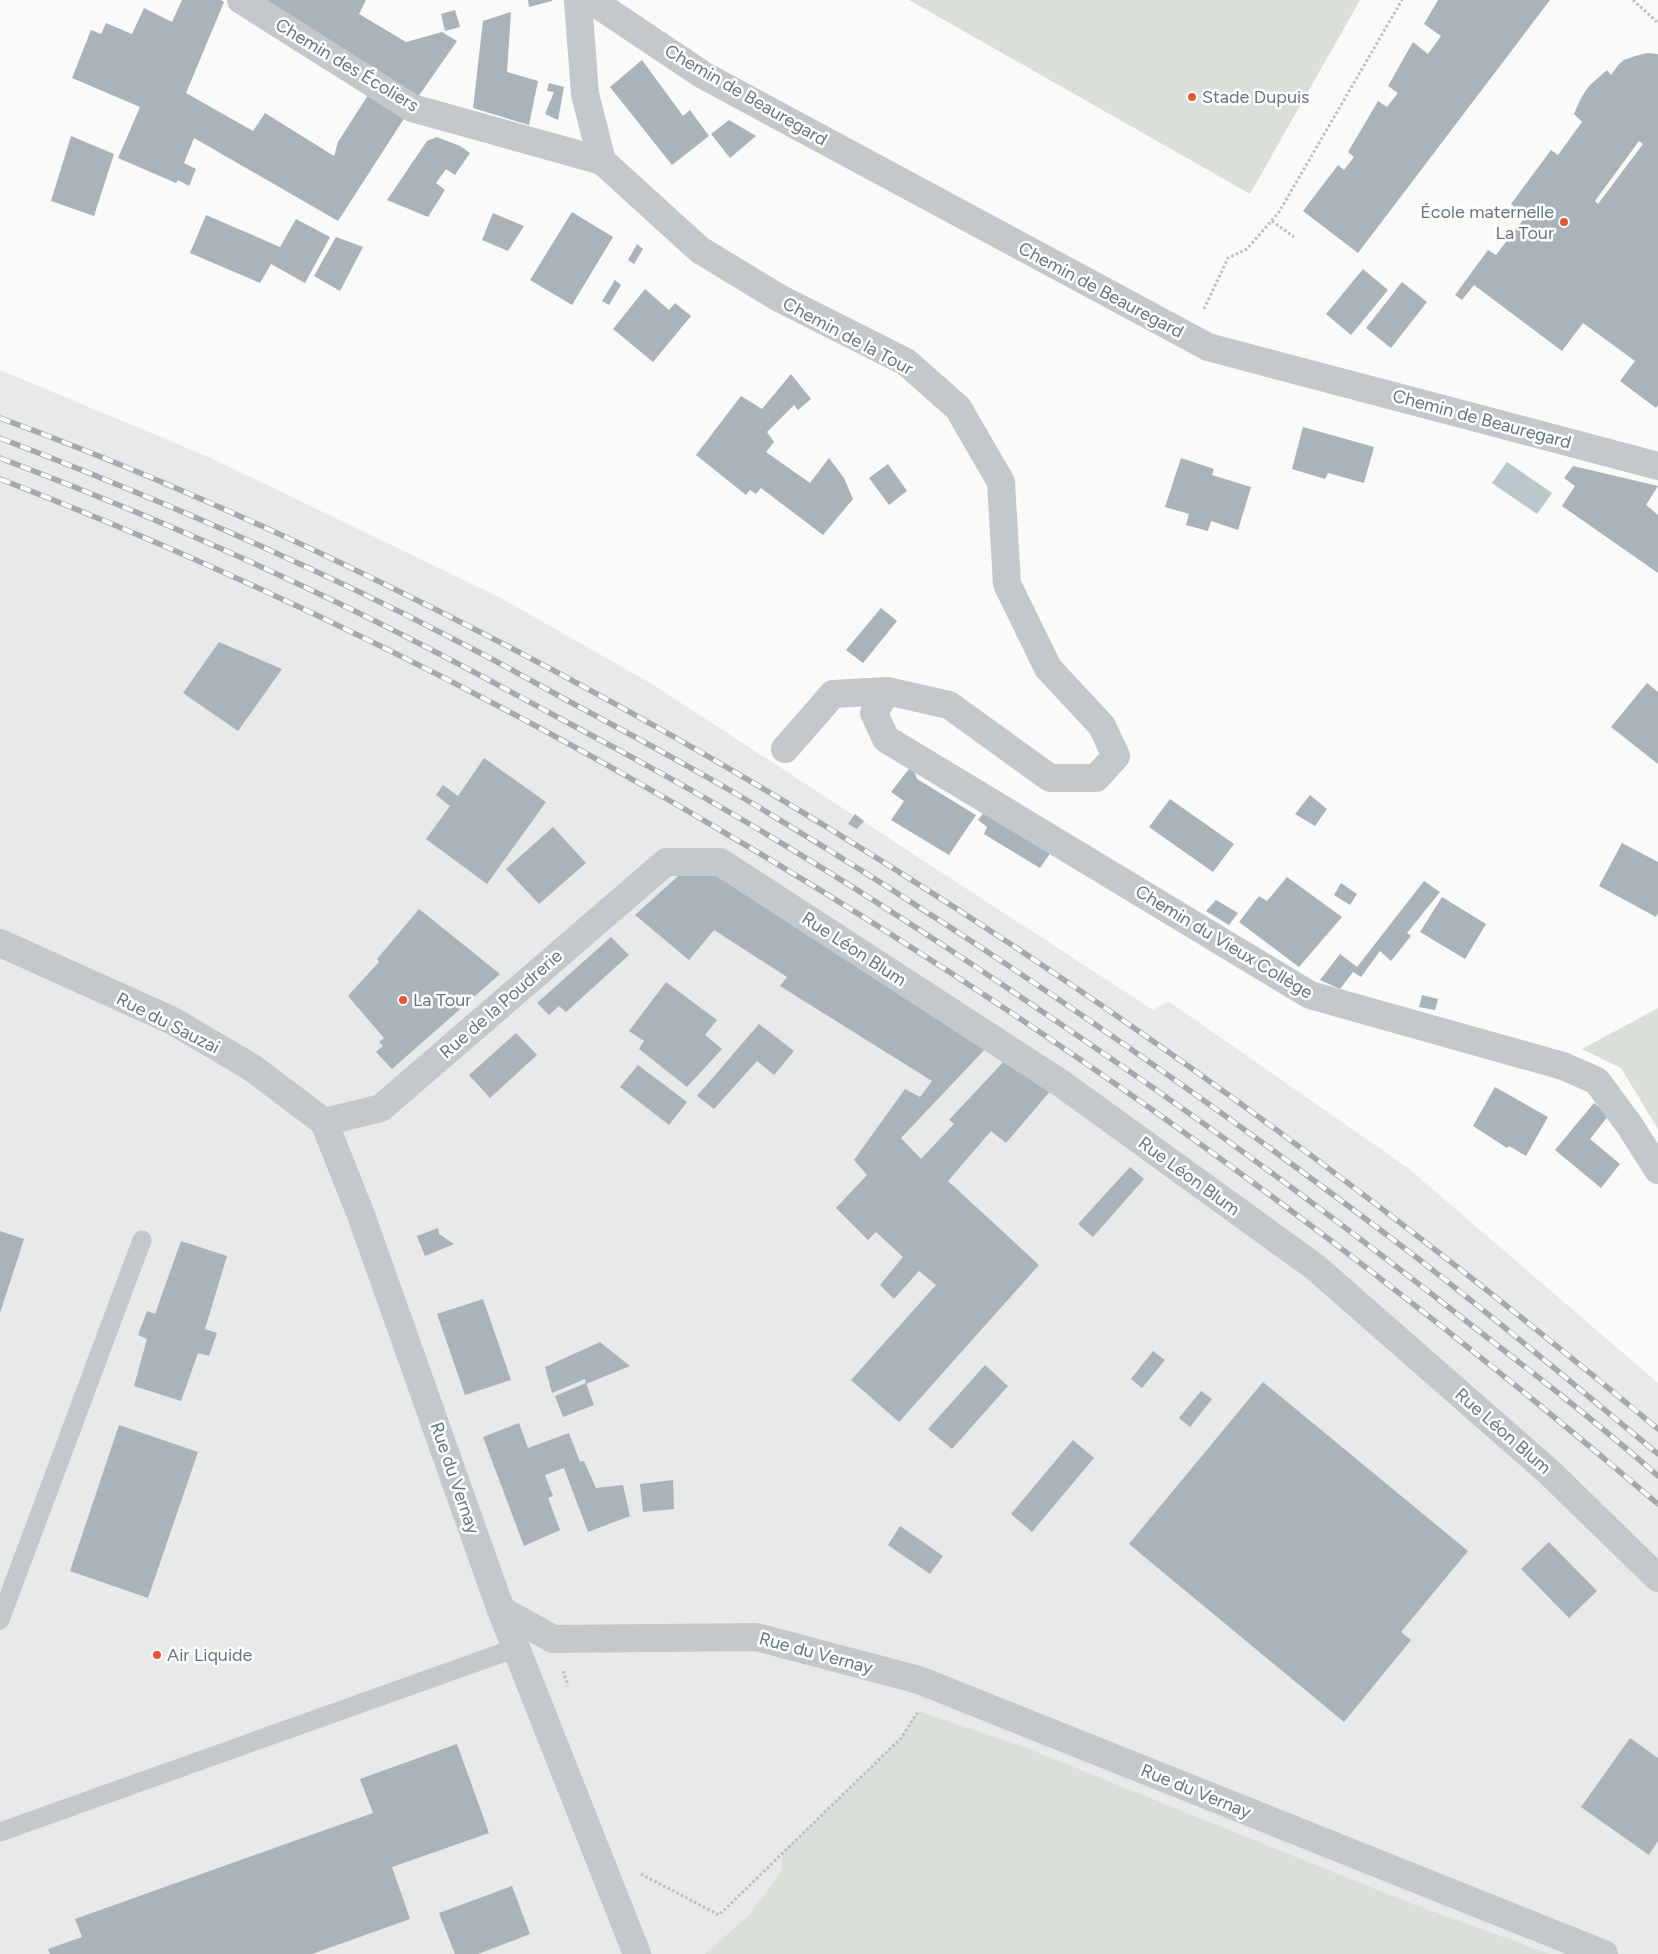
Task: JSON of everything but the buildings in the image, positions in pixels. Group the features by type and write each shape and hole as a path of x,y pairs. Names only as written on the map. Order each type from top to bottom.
{"street":[{"name":"Chemin des Écoliers","path":"241,0 412,108 602,160"},
{"path":"578,0 585,94 602,160"},
{"name":"Chemin de Beauregard","path":"591,0 703,76 1208,347 1658,466"},
{"name":"Chemin de la Tour","path":"602,160 700,250 779,298 906,362 958,408 1000,482 1007,584 1048,668 1102,726 1116,756 1096,778 1050,778 949,705 887,692 833,694 785,749"},
{"name":"Chemin du Vieux Collège","path":"887,692 874,713 886,739 1310,995 1563,1066 1597,1082 1630,1126 1658,1170"},
{"name":"Rue de la Poudrerie","path":"324,1122 381,1108 666,862"},
{"name":"Rue Léon Blum","path":"666,862 720,862 1070,1090 1315,1267 1549,1472 1658,1578"},
{"name":"Rue du Sauzai","path":"0,943 171,1020 251,1067 324,1122"},
{"name":"Rue du Vernay","path":"324,1122 362,1214 501,1610 553,1639 756,1636 919,1680 1604,1954"},
{"path":"501,1610 637,1954"}],"lane":[{"path":"0,1620 142,1240"},
{"path":"0,1832 516,1648"}],"path":[{"path":"1190,338 1228,258 1247,249 1278,212 1402,0"},
{"path":"1633,0 1658,23"},
{"path":"1272,220 1294,237"},
{"path":"606,1874 626,1866 719,1915 901,1738 918,1711 919,1680"}],"shaded area":[{"name":"Stade Dupuis","path":"909,0 1360,0 1250,194"},
{"path":"0,370 211,458 499,597 652,684 1153,1010 1168,1001 1408,1168 1658,1383 1658,1954 0,1954"},
{"path":"1507,462 1552,493 1537,514 1492,483"},
{"path":"1658,1008 1658,1129 1621,1068 1582,1049"},
{"path":"918,1711 1024,1747 1410,1903 1550,1954 705,1954 749,1915 781,1872 783,1852 901,1738"}],"railway":[{"path":"0,418 96,455 191,495 378,581 549,668 718,762 882,861 1044,966 1202,1076 1357,1190 1509,1308 1658,1429"},
{"path":"0,438 232,533 402,613 499,663 683,763 834,853 999,959 1241,1127 1432,1269 1658,1454"},
{"path":"0,458 127,508 293,581 363,615 477,673 629,755 794,851 1000,983 1234,1145 1568,1400 1658,1476"},
{"path":"0,479 103,520 211,567 306,610 445,678 536,726 685,810 832,897 976,989 1118,1085 1256,1185 1393,1288 1527,1394 1658,1504"}],"place":[{"name":"Stade Dupuis","path":"1192,97"},
{"name":"École maternelle La Tour","path":"1564,222"},
{"name":"La Tour","path":"403,1000"},
{"name":"Air Liquide","path":"157,1655"}]}
